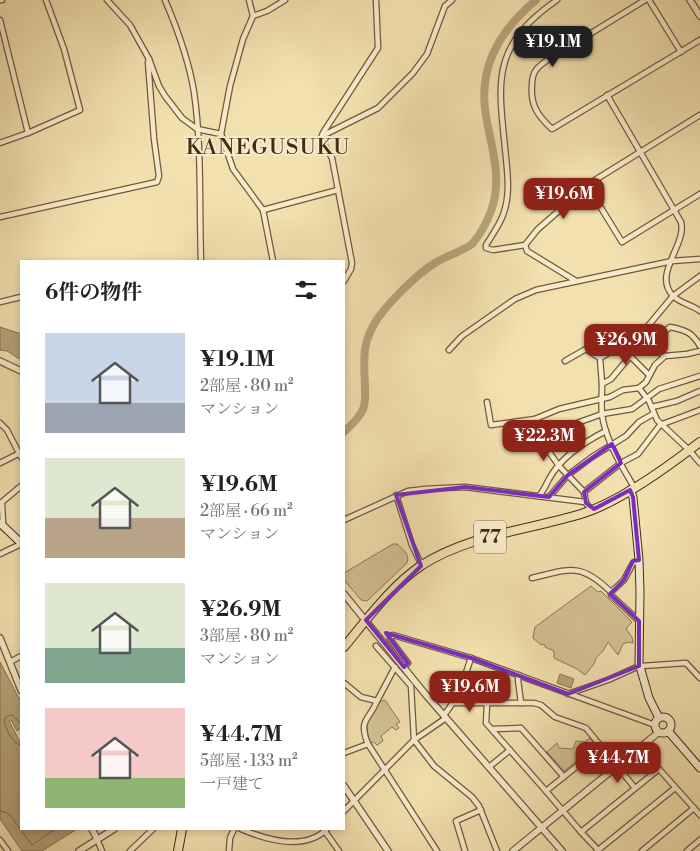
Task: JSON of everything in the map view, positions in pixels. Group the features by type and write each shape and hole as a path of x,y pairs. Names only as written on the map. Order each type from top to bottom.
{"main road":[{"name":"77","path":"345,646 398,585 422,566 447,552 469,543 589,507 632,488 700,442"},
{"path":"632,488 639,560 639,666 658,725 664,733 668,731"},
{"path":"1,524 20,543"},
{"path":"658,725 664,717 669,719 671,727 668,731"},
{"path":"668,731 700,768"},
{"path":"178,851 181,838 180,830"}],"street":[{"path":"0,142 28,133 80,110 64,49 46,0"},
{"path":"107,0 130,25 149,59 165,96 182,118 197,129 221,134"},
{"path":"165,0 191,79 196,112 201,260"},
{"path":"249,0 253,16"},
{"path":"273,260 263,210 233,169 221,134 230,86 243,39 253,16 284,0"},
{"path":"345,279 351,269 352,262 332,158 322,142 322,136 378,48 376,0"},
{"path":"322,136 378,108 413,73 427,54 445,6 452,0"},
{"path":"556,0 517,35 511,44 503,65 500,97 507,179 506,201 503,215 486,248 494,250 525,245 538,229 587,185 700,115"},
{"path":"681,52 647,0 542,64 535,71 532,80 531,94 533,107 540,118 552,129 607,95 681,52 700,40"},
{"path":"690,0 700,16"},
{"path":"0,20 28,133"},
{"path":"0,216 157,182 159,176 154,140 149,59"},
{"path":"607,95 675,210 682,226 681,235 666,277 668,288 673,296 700,311"},
{"path":"587,185 622,242 700,194"},
{"path":"263,210 338,190"},
{"path":"525,245 527,251 576,281"},
{"path":"449,350 462,336 516,299 536,290 672,261 700,259"},
{"path":"600,358 618,348 629,345 658,317 673,296 700,276"},
{"path":"0,302 20,297"},
{"path":"602,384 611,379 630,356 670,327 683,330 694,336 700,346"},
{"path":"643,332 652,341 658,352 665,356 700,351"},
{"path":"629,345 630,356 648,375"},
{"path":"565,361 586,349 600,358"},
{"path":"487,402 492,425 536,419 559,409 610,397 623,390 639,388 646,382 648,375 665,356"},
{"path":"600,358 602,414 606,431 632,488"},
{"path":"0,361 20,371"},
{"path":"541,440 574,424 602,414 632,409 658,389 700,376"},
{"path":"639,388 652,407 653,414 660,425 690,450 700,464"},
{"path":"652,407 677,401 700,391"},
{"path":"584,492 621,463 638,454 660,425 700,410"},
{"path":"549,497 568,475 592,457 626,436 639,422 653,414"},
{"path":"536,419 535,432 558,466 584,492 589,507"},
{"path":"0,423 7,430 20,455 0,463"},
{"path":"539,496 558,466 568,456 588,440 606,431"},
{"path":"1,524 2,502 20,487"},
{"path":"345,520 396,495 425,489 466,487 549,497 589,507"},
{"path":"396,495 412,545 422,566"},
{"path":"0,554 20,544"},
{"path":"611,592 624,580 632,563 639,560"},
{"path":"532,578 560,570 578,571 596,580 611,592 611,595 624,609 639,621"},
{"path":"345,595 419,686 562,851"},
{"path":"404,668 408,663 390,639 393,635 471,658 658,725 617,767 513,851"},
{"path":"0,638 20,687"},
{"path":"376,646 411,686 414,740 434,766 472,797 480,806 497,851"},
{"path":"10,662 20,657"},
{"path":"345,810 414,740 445,716 464,680 471,658"},
{"path":"568,694 608,680 639,666 686,663 700,678"},
{"path":"395,667 377,701 364,720 363,731 368,744 384,770 437,851"},
{"path":"519,675 521,702"},
{"path":"345,684 361,697 377,701"},
{"path":"412,692 419,686"},
{"path":"453,704 521,702 534,703 541,706 555,717 586,728 635,788"},
{"path":"487,704 486,723 598,851 675,788"},
{"path":"492,729 521,728 564,777"},
{"path":"345,753 368,744"},
{"path":"546,791 601,747"},
{"path":"489,767 510,750"},
{"path":"581,832 658,769 700,815"},
{"path":"345,787 388,851"},
{"path":"642,851 694,808"},
{"path":"465,851 456,821 481,810"},
{"path":"92,830 102,851"},
{"path":"79,851 112,830"},
{"path":"130,851 152,830"},
{"path":"229,851 230,838 234,830"},
{"path":"244,830 268,839 297,845 311,840 324,830"},
{"path":"326,830 339,851"},
{"path":"0,840 7,851"},
{"path":"686,851 700,840"}],"highlighted area":[{"path":"612,444 621,463 584,492 586,503 594,509 630,490 633,497 639,560 633,561 624,580 610,594 639,621 639,666 568,694 471,658 386,633 408,663 404,667 366,620 421,566 396,495 465,487 549,497 568,475"}],"shaded area":[{"path":"393,544 397,544 408,557 407,563 367,601 361,600 345,581 345,572"},
{"path":"591,586 598,592 601,591 632,622 626,629 632,637 633,643 623,644 618,655 608,642 585,675 554,658 554,651 533,638 535,627"},
{"path":"385,700 400,722 396,724 399,728 396,730 392,727 381,736 383,741 377,745 373,742 370,744 367,725 370,712 378,703"},
{"path":"590,738 596,746 564,771 547,752 557,743 559,748 573,749 576,741 584,742"}],"water":[{"path":"0,327 20,334 20,359 7,351 0,350"},
{"path":"0,662 20,700 20,729 17,731 11,720 9,721 20,742 20,830 75,830 42,851 22,851 0,819"},
{"path":"560,674 574,679 571,688 557,683"}],"waterway":[{"path":"345,431 357,419 364,407 366,343 378,318 420,274 439,261 472,244 491,211 496,189 496,178 494,155 484,103 488,69 501,39 511,25 536,0"}],"district":[{"name":"KANEGUSUKU","path":"268,147"}]}
